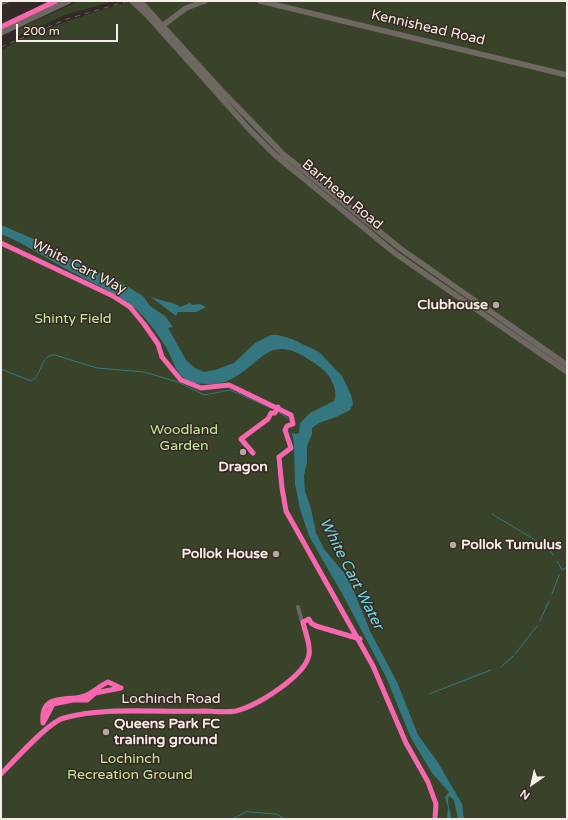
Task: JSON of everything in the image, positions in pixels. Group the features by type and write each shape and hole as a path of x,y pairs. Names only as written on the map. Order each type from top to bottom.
{"main road":[{"path":"1,27 56,1"},
{"path":"1,32 69,1"},
{"name":"Barrhead Road","path":"132,1 161,27"},
{"name":"Barrhead Road","path":"140,1 192,62 265,137 308,178 396,254 567,372"},
{"path":"161,27 186,8 206,1"},
{"name":"Kennishead Road","path":"260,1 567,75"},
{"name":"Barrhead Road","path":"308,178 401,249 567,365"}],"street":[{"path":"1,3 7,1"},
{"name":"Lochinch Road","path":"1,774 45,730 62,718 89,713 110,712 237,710 268,696 288,683 303,668 309,656 309,647 298,607"}],"green space":[{"path":"79,1 114,1 65,15 18,36 16,31 17,29"},
{"path":"132,1 567,1 567,819 1,819 1,50 49,28 82,16"}],"water":[{"path":"1,225 36,240 74,261 120,282 143,296 150,306 165,316 173,327 168,328 186,360 195,368 204,372 215,370 234,363 255,343 271,335 278,335 292,339 319,352 342,376 351,395 353,404 350,410 319,423 312,428 312,434 307,446 307,462 304,476 305,491 311,509 316,533 324,549 344,573 353,589 370,631 397,682 418,735 437,761 462,804 464,819 458,819 454,800 449,796 448,801 451,818 447,819 448,807 445,797 449,792 432,773 411,738 386,677 344,597 309,536 300,509 295,484 294,444 292,433 299,433 300,423 310,413 334,401 335,391 327,373 305,357 293,351 283,349 267,353 244,371 226,382 205,384 188,381 180,374 167,349 155,331 142,315 126,301 19,242 1,234"},
{"path":"151,297 178,305 180,307 190,303 192,305 200,304 206,307 196,312 178,312 176,316"}],"waterway":[{"path":"1,369 31,381 38,374 46,358 55,355 97,368 144,372 178,382 204,395 230,390 278,411 288,419"},
{"path":"492,514 547,547 553,555"},
{"path":"557,561 562,570 567,567"},
{"path":"552,594 559,575"},
{"path":"540,621 549,601"},
{"path":"515,654 537,626"},
{"path":"501,667 513,656"},
{"path":"429,694 491,670"},
{"path":"232,819 248,811 276,814 285,819"}],"railway":[{"path":"1,47 67,19 128,1"}],"cycle path":[{"path":"1,27 56,1"},
{"name":"White Cart Way","path":"1,243 113,296 130,307 158,344 162,357 181,380 201,388 229,385 291,415 293,424 287,426 285,430 291,448 279,457 286,511 373,666 406,743 428,782 436,804 435,819"},
{"path":"253,453 241,439 268,419 271,413 275,413 278,407"},
{"path":"1,774 40,734 57,721 64,718 81,714 115,711 232,712 256,703 290,681 306,663 309,655 309,647 303,622 309,619 311,623 316,626 360,639"},
{"path":"108,682 121,688 95,693 87,700 73,700 53,704 43,723 43,713 50,702 84,696 108,682"}],"place":[{"name":"Clubhouse","path":"496,305"},
{"name":"Dragon","path":"243,452"},
{"name":"Pollok Tumulus","path":"453,545"},
{"name":"Pollok House","path":"276,554"},
{"name":"Queens Park FC training ground","path":"106,732"}],"park label":[{"name":"Shinty Field","path":"73,319"},
{"name":"Woodland Garden","path":"184,438"},
{"name":"Lochinch Recreation Ground","path":"130,768"}],"water label":[{"name":"White Cart Water","path":"351,574"}]}
